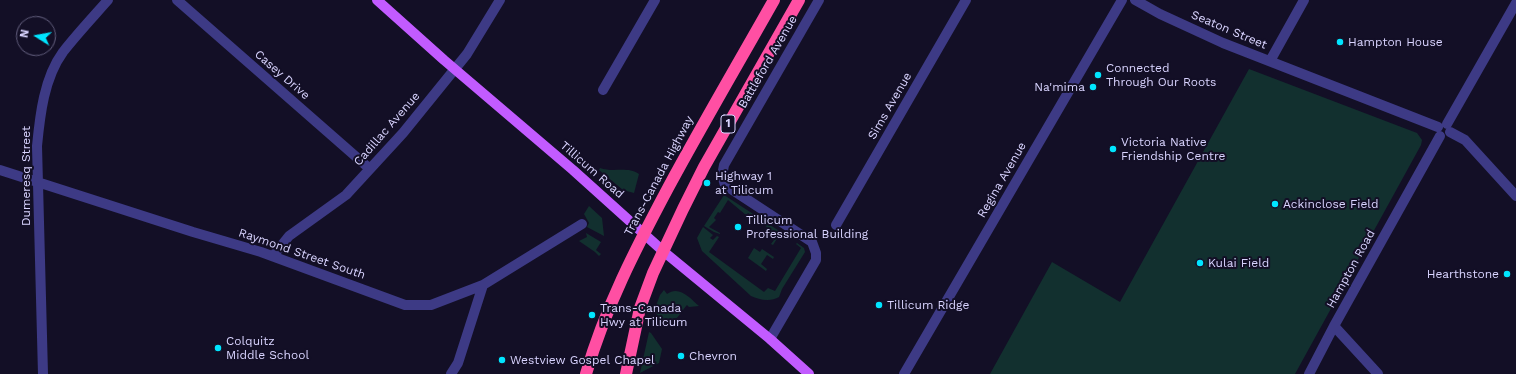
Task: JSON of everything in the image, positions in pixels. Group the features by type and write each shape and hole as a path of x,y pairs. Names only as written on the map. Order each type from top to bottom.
{"highway":[{"name":"Trans-Canada Highway","path":"586,374 618,285 694,140 774,0"},
{"name":"1","path":"626,374 640,308 663,251 704,167 799,0"}],"main road":[{"name":"Tillicum Road","path":"377,0 455,70 573,170 663,251 770,339 809,374"}],"street":[{"name":"Dumeresq Street","path":"43,374 37,146 39,125 46,90 63,52 108,0"},
{"name":"Casey Drive","path":"177,0 370,170"},
{"name":"Cadillac Avenue","path":"273,256 289,236 346,195 403,133 467,54 500,0"},
{"path":"603,90 655,0"},
{"name":"Battleford Avenue","path":"770,339 816,260 816,253 812,242 725,185 722,176 724,165 819,0"},
{"name":"Sims Avenue","path":"836,225 966,0"},
{"name":"Regina Avenue","path":"904,374 1122,0"},
{"name":"Seaton Street","path":"1136,0 1160,14 1223,43 1447,131"},
{"path":"1270,61 1304,0"},
{"name":"Hampton Road","path":"1309,374 1334,326 1447,131 1516,3"},
{"path":"1447,131 1465,140 1516,196"},
{"name":"Raymond Street South","path":"0,170 273,256 405,305 431,305 483,284 582,224"},
{"path":"451,374 458,363 483,284"},
{"path":"1334,326 1378,374"}],"green space":[{"path":"1249,69 1417,133 1422,140 1421,145 1295,374 990,374 1052,262 1120,302"},
{"path":"600,168 610,170 630,170 639,174 634,193 623,190 599,170"},
{"path":"724,195 787,236 786,238 780,234 773,245 771,244 777,236 766,229 767,227 753,219 754,217 748,213 746,215 728,200 720,213 718,212 714,218 716,220 709,227 720,234 704,226"},
{"path":"589,206 602,218 604,236 587,227 589,223 584,214"},
{"path":"703,227 713,235 710,238 713,240 717,236 719,237 709,252 764,292 768,288 775,291 801,248 796,244 797,243 804,248 805,252 782,289 779,297 769,300 758,299 751,296 702,251 697,238"},
{"path":"586,233 601,242 596,250 601,254 599,256 579,241 587,237"},
{"path":"754,248 760,252 762,249 774,257 773,259 767,255 761,264 767,269 766,271 748,258"},
{"path":"664,290 667,294 676,291 680,292 688,296 699,306 689,307 687,305 675,320 665,324 654,311 660,295"},
{"path":"649,332 662,349 659,363 640,373"}],"place":[{"name":"Hampton House","path":"1340,42"},
{"name":"Connected Through Our Roots","path":"1098,75"},
{"name":"Na'mima","path":"1093,87"},
{"name":"Victoria Native Friendship Centre","path":"1113,149"},
{"name":"Highway 1 at Tilicum","path":"707,183"},
{"name":"Ackinclose Field","path":"1275,204"},
{"name":"Tillicum Professional Building","path":"738,227"},
{"name":"Kulai Field","path":"1200,263"},
{"name":"Hearthstone","path":"1507,274"},
{"name":"Tillicum Ridge","path":"879,305"},
{"name":"Trans-Canada Hwy at Tilicum","path":"592,315"},
{"name":"Colquitz Middle School","path":"218,348"},
{"name":"Chevron","path":"681,356"},
{"name":"Westview Gospel Chapel","path":"502,360"}]}
